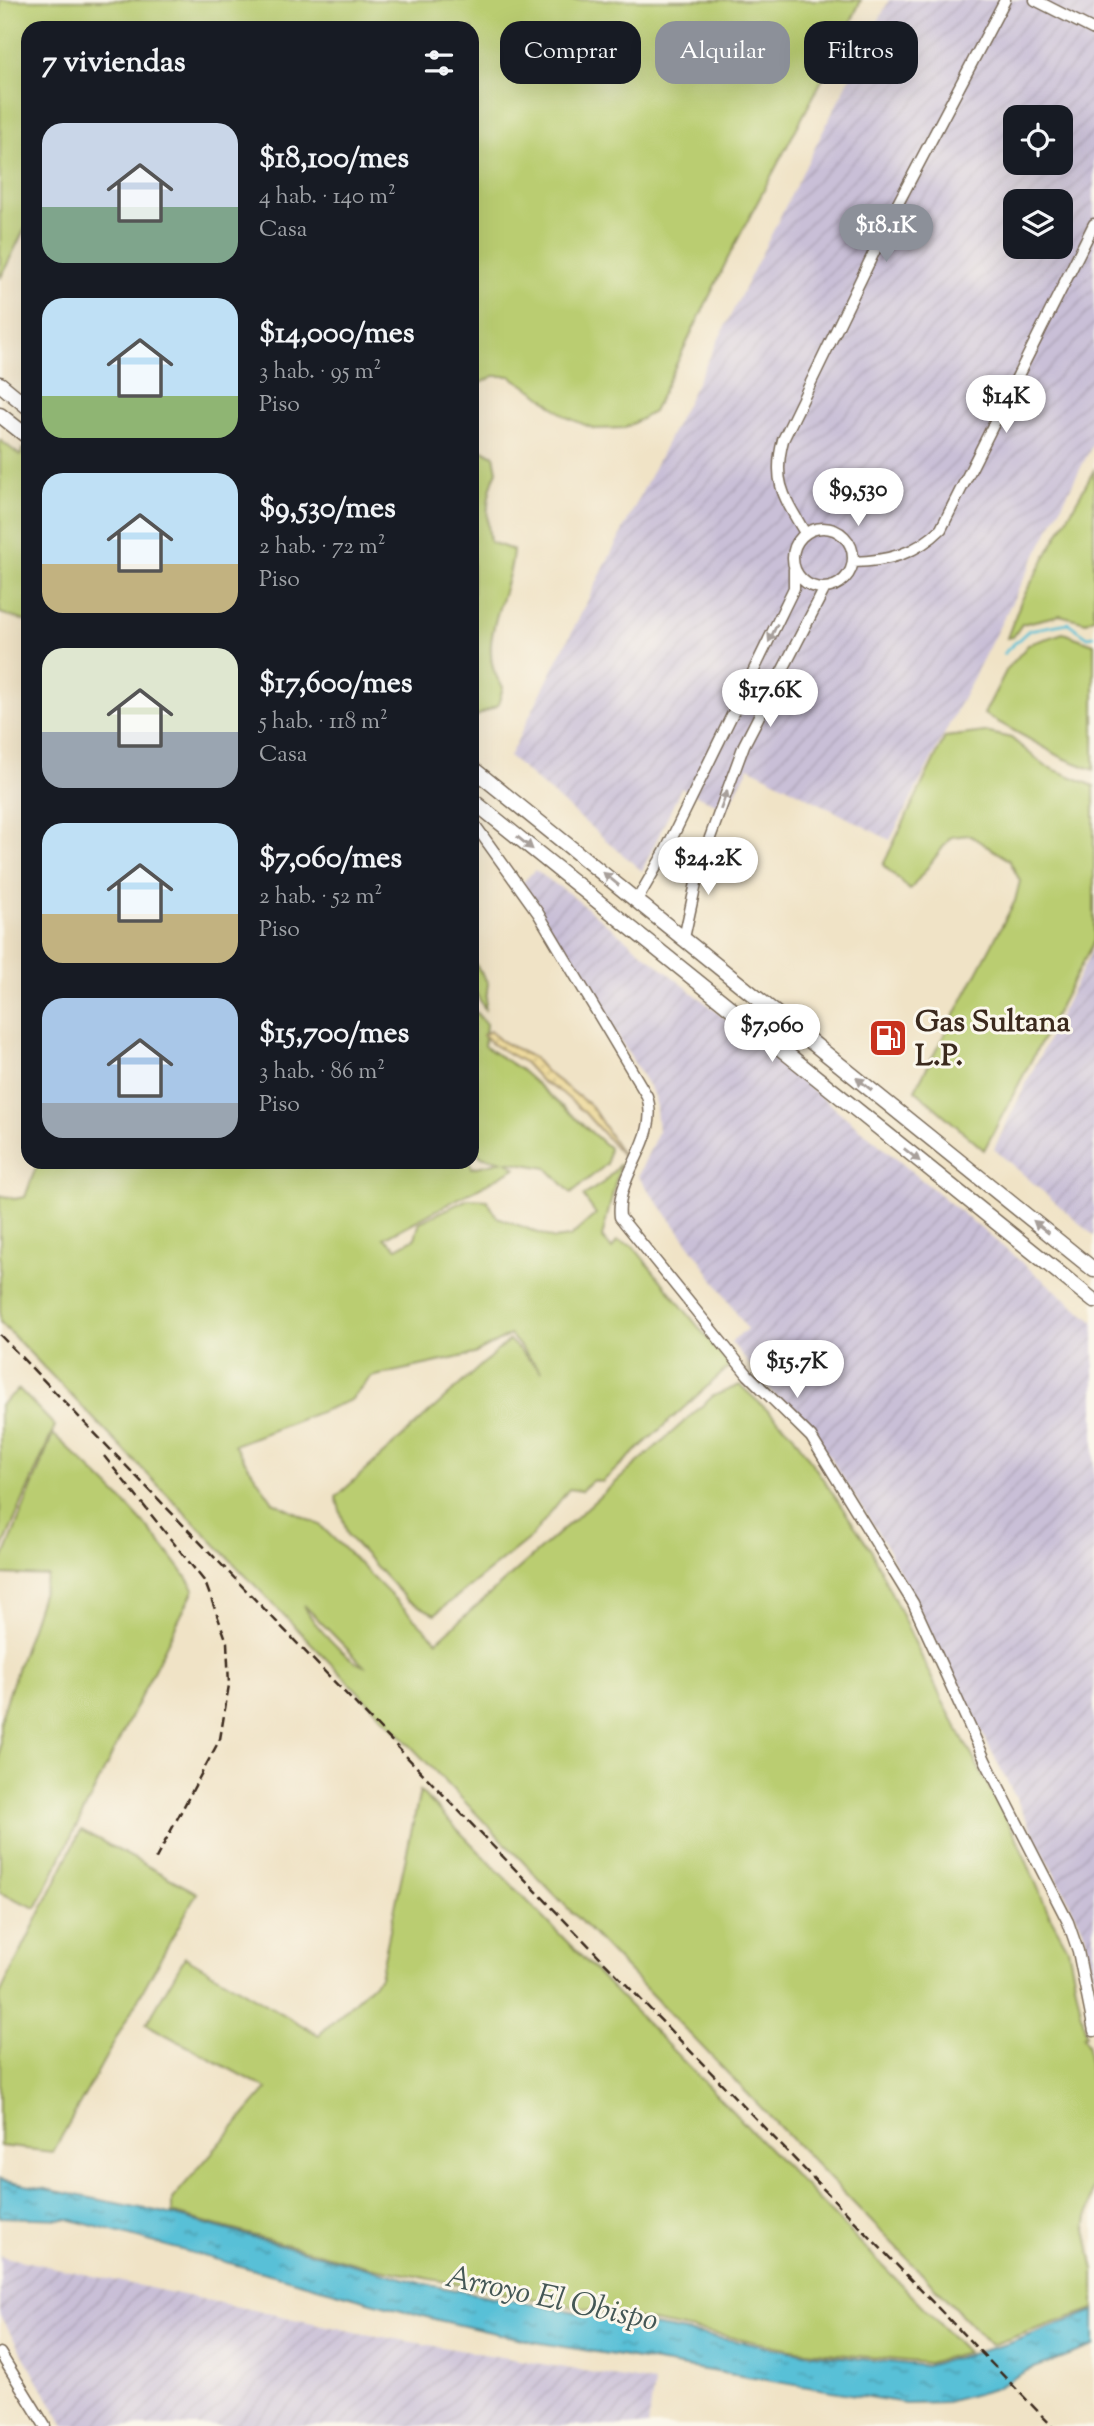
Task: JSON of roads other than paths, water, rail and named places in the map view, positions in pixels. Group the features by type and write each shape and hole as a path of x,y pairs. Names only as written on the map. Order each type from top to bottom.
{"main road":[{"path":"0,384 21,401"},
{"path":"0,415 21,432"},
{"path":"479,774 1094,1270"},
{"path":"479,806 1094,1301"},
{"path":"1049,1265 1065,1247"}],"street":[{"path":"805,533 780,491 779,457 783,440 894,212 1005,0"},
{"path":"1035,0 1094,30"},
{"path":"853,562 877,562 912,552 941,529 1094,224"},
{"path":"637,900 666,850 794,588 793,550 805,533 814,528 834,529 849,542 853,562 844,580 825,588 807,584 794,569"},
{"path":"684,938 700,865 744,745 825,588"},
{"path":"479,831 538,913 647,1096 651,1120 622,1193 620,1217 748,1375 811,1437 913,1603 986,1762 1068,1922 1094,2031"},
{"path":"666,850 700,865"},
{"path":"0,2353 46,2426"}],"water":[{"path":"0,2180 161,2212 428,2285 795,2352 926,2366 1007,2344 1094,2311 1094,2346 1026,2371 994,2389 946,2402 905,2403 535,2342 438,2320 68,2219 0,2217"}],"waterway":[{"path":"1003,654 1029,630 1068,623 1088,637 1094,636"}],"railway":[{"path":"0,1335 1052,2426"},
{"path":"104,1456 205,1582 227,1642 229,1685 220,1739 153,1864"}],"place":[{"name":"Gas Sultana L.P.","path":"888,1038"}],"water label":[{"name":"Arroyo El Obispo","path":"552,2297"}]}
